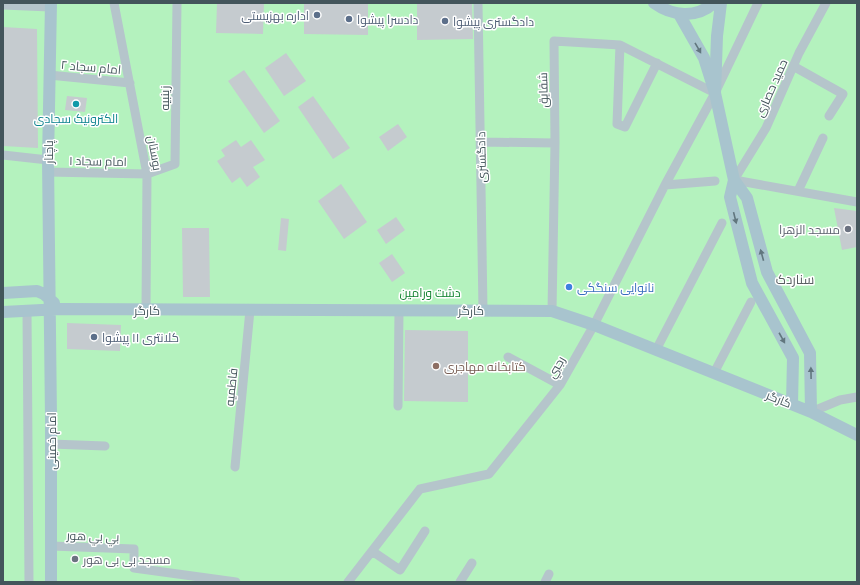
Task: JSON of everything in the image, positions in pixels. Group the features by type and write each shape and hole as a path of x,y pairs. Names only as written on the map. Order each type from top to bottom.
{"main road":[{"path":"649,3 678,14 695,13 710,7 714,3"},
{"path":"715,93 716,36 720,3"},
{"name":"پاچنار","path":"50,5 48,166 49,278 54,306"},
{"path":"678,14 704,58 715,93 734,180 747,198 766,272 810,353 811,412"},
{"path":"734,180 730,197 752,283 793,358 792,404"},
{"path":"37,291 44,286 49,278"},
{"path":"3,293 37,291 44,294 54,306"},
{"name":"کارگر","path":"3,312 27,311 54,306 146,310 552,311 594,325 792,404 857,435"},
{"name":"امام خمینی","path":"51,582 51,444 54,306"}],"street":[{"name":"بوستان","path":"114,3 147,174 146,310"},
{"name":"زينبيه","path":"147,174 176,164 177,3"},
{"name":"دادگستری","path":"478,3 484,310"},
{"path":"715,93 758,3"},
{"name":"حمید حصاری","path":"734,180 766,128 793,66 826,3"},
{"path":"3,6 50,5"},
{"name":"شقايق","path":"552,311 555,143 554,41 620,45 715,93"},
{"path":"620,45 617,124 625,127 657,64"},
{"path":"793,66 842,94 829,116"},
{"name":"امام سجاد ۲","path":"49,75 130,83"},
{"name":"رجبي","path":"348,582 420,489 489,474 560,385 594,325 665,185 715,93"},
{"path":"798,191 823,138"},
{"path":"481,142 555,143"},
{"name":"امام سجاد ۱","path":"3,155 48,166 147,174"},
{"path":"734,180 857,202"},
{"path":"665,185 715,181"},
{"path":"656,350 722,223"},
{"path":"714,373 751,302"},
{"name":"فاطميه","path":"235,467 250,310"},
{"path":"398,406 399,310"},
{"path":"27,311 29,582"},
{"path":"508,357 560,385"},
{"path":"811,412 840,400 857,397"},
{"path":"51,444 105,446"},
{"path":"372,551 400,570 425,531"},
{"name":"بي بي هور","path":"51,546 134,549 134,568 236,582"},
{"path":"460,582 472,563"}],"green space":[{"name":"دشت ورامین","path":"3,3 857,3 857,582 3,582"}],"building":[{"path":"217,3 264,3 263,34 216,33"},
{"path":"304,3 368,3 368,35 304,34"},
{"name":"دادگستری پیشوا","path":"417,3 472,3 473,39 417,40"},
{"path":"3,27 37,29 38,148 3,146"},
{"path":"286,53 306,81 284,96 265,68"},
{"path":"244,70 280,121 264,133 228,81"},
{"name":"الکترونیک سجادی","path":"67,96 87,98 85,112 65,110"},
{"path":"313,96 350,148 333,159 298,107"},
{"path":"398,124 407,137 388,151 379,137"},
{"path":"236,140 241,147 251,140 265,160 253,167 260,177 247,187 240,177 232,183 217,161 225,156 221,150"},
{"path":"341,184 367,222 344,239 318,201"},
{"name":"مسجد الزهرا","path":"834,208 857,211 857,247 842,250"},
{"path":"396,217 405,230 386,244 377,230"},
{"path":"281,218 289,219 286,251 278,250"},
{"path":"182,228 209,228 210,297 183,297"},
{"path":"392,254 405,273 392,282 379,263"},
{"name":"کلانتری ۱۱ پیشوا","path":"67,323 121,325 120,351 67,349"},
{"name":"کتابخانه مهاجری","path":"405,330 468,331 468,402 404,401"}],"place":[{"name":"اداره بهزیستی","path":"317,15"},
{"name":"دادسرا پیشوا","path":"349,19"},
{"name":"دادگستری پیشوا","path":"445,21"},
{"name":"الکترونیک سجادی","path":"76,104"},
{"name":"مسجد الزهرا","path":"848,229"},
{"name":"نانوایی سنگکی","path":"569,287"},
{"name":"کلانتری ۱۱ پیشوا","path":"94,337"},
{"name":"کتابخانه مهاجری","path":"436,366"},
{"name":"مسجد بی بی هور","path":"75,559"}],"district":[{"name":"سناردک","path":"795,279"}]}
